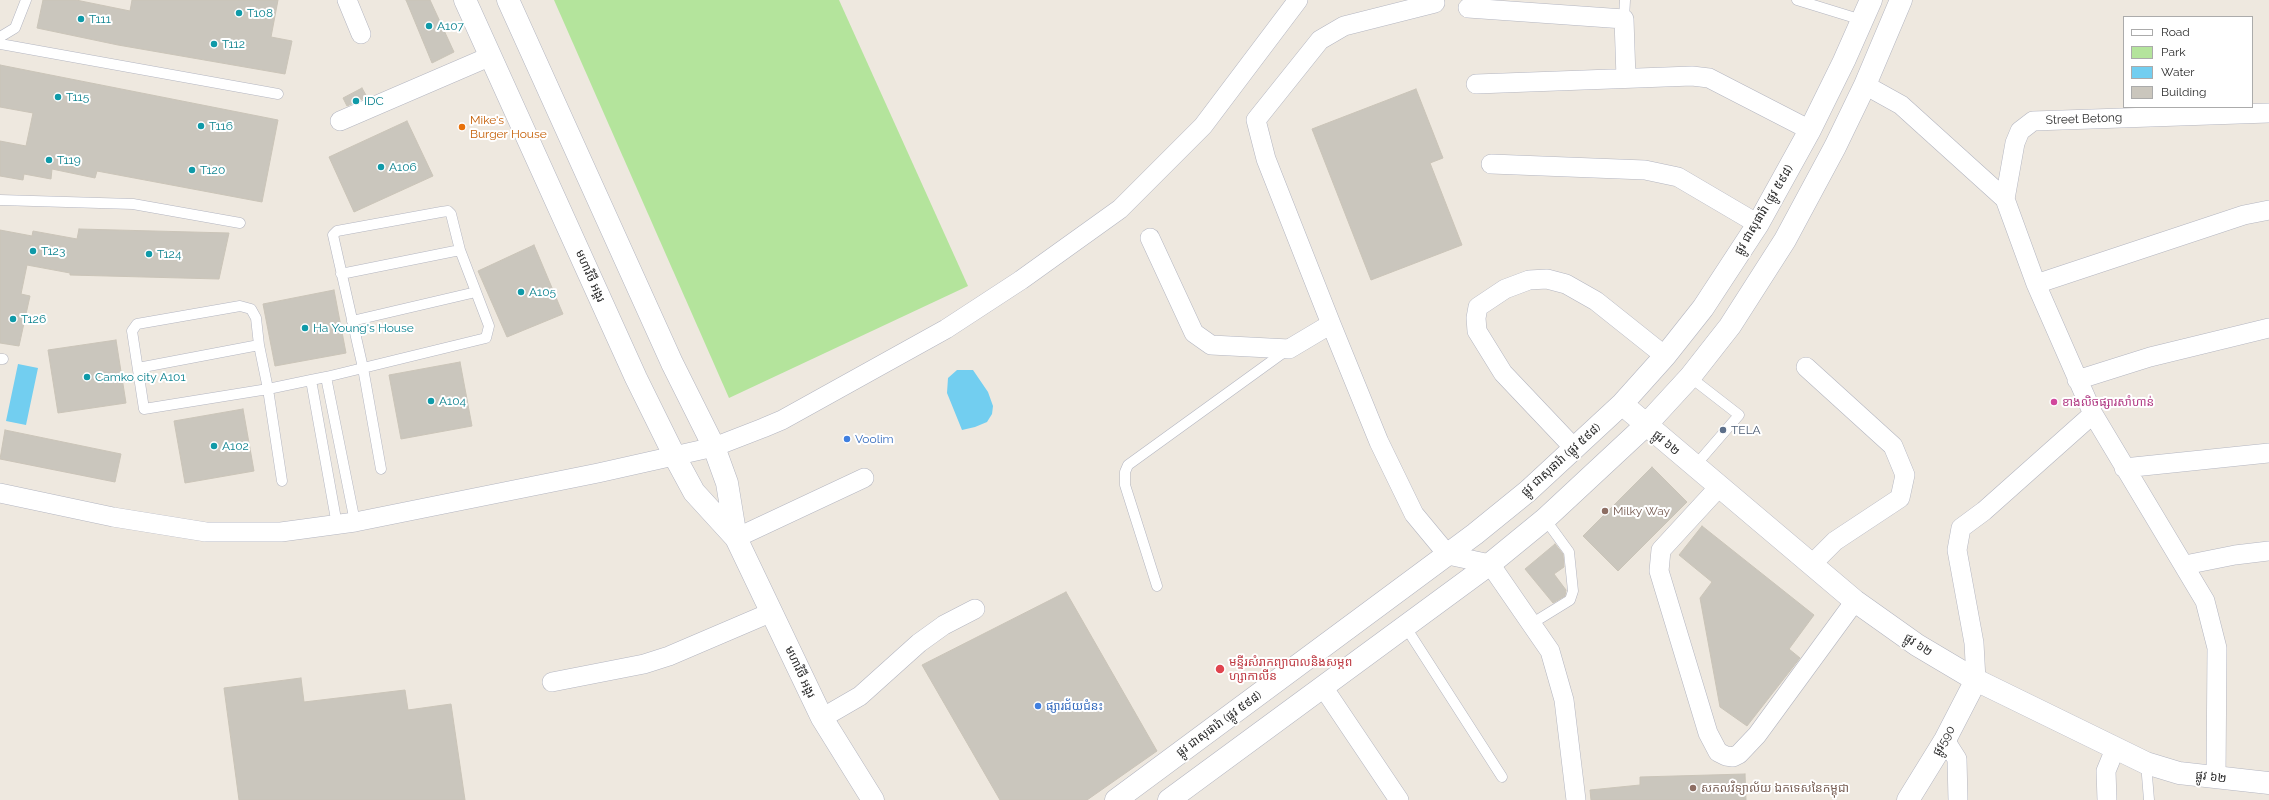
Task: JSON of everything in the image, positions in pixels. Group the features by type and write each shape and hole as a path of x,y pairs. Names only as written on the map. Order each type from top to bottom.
{"main road":[{"name":"មហាវិថី អង្គរ","path":"465,0 636,378 675,457 694,492 736,538 822,718 873,800"},
{"name":"មហាវិថី អង្គរ","path":"508,0 672,364 714,447 727,483 736,538"},
{"name":"ផ្លូវ ជាសុផារ៉ា (ផ្លូវ ៥៩៨)","path":"1116,800 1448,555 1528,491 1622,404 1665,356 1703,308 1758,224 1810,130 1870,0"},
{"path":"1169,800 1490,564 1545,519 1645,426 1690,377 1730,326 1785,240 1835,146 1865,85 1901,0"},
{"name":"ផ្លូវ ៦២","path":"1622,404 1645,426 1855,601 1917,645 1976,680 2115,750 2146,763 2179,773 2269,784"},
{"name":"ផ្លូវ590","path":"1908,800 1945,740 1976,680"}],"street":[{"path":"347,0 361,34"},
{"path":"0,494 113,517 206,532 281,532 355,522 675,457 714,447 782,420 946,329 1021,280 1120,209 1203,126 1298,0"},
{"path":"1435,3 1344,26 1320,40 1256,120 1266,159 1331,324 1379,442 1414,514 1448,555 1490,564 1550,651 1564,700 1576,800"},
{"path":"1468,8 1624,19 1626,78"},
{"path":"340,121 491,56"},
{"path":"1476,84 1692,76 1710,78 1810,130"},
{"path":"1865,85 1901,105 2005,199 2036,284 2092,414 2185,565 2205,601 2217,648 2216,778"},
{"name":"Street Betong","path":"2005,199 2015,143 2020,131 2033,121 2269,113"},
{"path":"1491,164 1645,170 1678,177 1758,224"},
{"path":"2036,284 2244,215 2269,210"},
{"path":"1150,238 1194,333 1211,345 1289,349 1331,324"},
{"path":"1575,449 1503,373 1477,331 1476,318 1478,307 1505,289 1528,280 1547,279 1566,284 1602,305 1665,356"},
{"path":"2077,380 2150,357 2269,328"},
{"path":"1806,367 1893,446 1905,475 1900,498 1835,541 1811,565"},
{"path":"1976,680 1974,643 1957,550 1961,528 1984,511 2092,414"},
{"path":"2124,468 2269,452"},
{"path":"736,538 864,478"},
{"path":"1719,487 1661,550 1659,571 1708,733 1718,752 1726,756 1734,757 1739,754 1757,735 1855,601"},
{"path":"2185,565 2235,555 2269,551"},
{"path":"822,718 860,696 925,638 944,625 975,609"},
{"path":"552,682 644,664 669,656 772,612"},
{"path":"1323,687 1399,800"},
{"path":"1945,740 1957,759 1958,800"},
{"path":"2107,800 2106,771 2115,750"}],"lane":[{"path":"0,37 15,28 26,0"},
{"path":"1624,19 1626,0"},
{"path":"1798,0 1862,20"},
{"path":"0,44 278,94"},
{"path":"0,200 133,204 240,223"},
{"path":"282,480 268,389 256,318 251,309 240,306 137,324 132,331 144,409 268,389 326,377 363,368 486,338 489,326 460,250 451,214 448,211 336,231 333,235 363,368 381,469"},
{"path":"341,274 460,250"},
{"path":"352,321 476,292"},
{"path":"138,368 260,345"},
{"path":"1157,586 1125,485 1125,472 1128,465 1289,349"},
{"path":"326,377 355,522"},
{"path":"1690,377 1739,415 1694,467"},
{"path":"311,380 337,525"},
{"path":"1530,624 1570,600 1573,591 1569,552 1545,519"},
{"path":"1405,626 1502,777"},
{"path":"2146,763 2149,800"}],"green space":[{"path":"554,0 839,0 968,286 729,398"}],"water":[{"path":"18,364 38,368 26,425 6,421"},
{"path":"957,370 973,370 988,392 993,406 992,414 987,422 962,430 947,393 948,378"}],"building":[{"path":"43,0 76,0 130,11 132,0 278,0 271,37 292,41 285,74 118,45 37,28"},
{"name":"A107","path":"406,0 430,0 454,52 432,63"},
{"path":"0,65 278,120 262,202 97,171 95,178 52,169 51,179 24,174 23,180 0,176 0,141 26,146 33,113 0,107"},
{"path":"362,88 367,97 347,106 343,98"},
{"path":"1416,89 1443,158 1430,163 1462,245 1371,280 1312,129"},
{"name":"A106","path":"407,121 433,176 354,212 329,157"},
{"name":"T124","path":"79,229 229,233 219,279 70,275 70,273 27,265 21,294 30,296 19,346 0,343 0,230 32,236 33,231 77,239"},
{"name":"A105","path":"534,245 563,314 507,337 478,271"},
{"name":"Ha Young's House","path":"334,290 346,353 275,366 263,304"},
{"name":"Camko city A101","path":"116,340 126,403 58,413 48,350"},
{"name":"A104","path":"460,362 472,426 401,439 389,375"},
{"name":"A102","path":"243,409 254,471 185,483 174,421"},
{"path":"5,430 121,454 115,482 0,459"},
{"path":"1652,467 1687,502 1618,571 1583,536"},
{"path":"1702,526 1814,615 1789,649 1800,658 1747,726 1720,707 1700,598 1712,582 1679,555"},
{"path":"1555,544 1563,554 1564,567 1554,574 1566,590 1565,596 1553,603 1525,569"},
{"name":"ផ្សារជ័យជំនះ","path":"1066,592 1157,751 1087,800 1000,800 922,665"},
{"path":"301,678 304,702 405,690 408,710 451,704 465,800 239,800 224,688"},
{"name":"សកលវិទ្យាល័យ ឯកទេសនៃកម្ពុជា","path":"1745,774 1746,800 1591,800 1590,790 1640,785 1640,777"}],"place":[{"name":"T108","path":"239,13"},
{"name":"T111","path":"81,19"},
{"name":"A107","path":"429,26"},
{"name":"T112","path":"214,44"},
{"name":"T115","path":"58,97"},
{"name":"IDC","path":"356,101"},
{"name":"T116","path":"201,126"},
{"name":"Mike's Burger House","path":"462,127"},
{"name":"T119","path":"49,160"},
{"name":"A106","path":"381,167"},
{"name":"T120","path":"192,170"},
{"name":"T123","path":"33,251"},
{"name":"T124","path":"149,254"},
{"name":"A105","path":"521,292"},
{"name":"T126","path":"13,319"},
{"name":"Ha Young's House","path":"305,328"},
{"name":"Camko city A101","path":"87,377"},
{"name":"A104","path":"431,401"},
{"name":"ខាងលិចផ្សារសាំហាន់","path":"2054,402"},
{"name":"TELA","path":"1723,430"},
{"name":"Voolim","path":"847,439"},
{"name":"A102","path":"214,446"},
{"name":"Milky Way","path":"1605,511"},
{"name":"មន្ទីរសំរាកព្យាបាលនិងសម្ភព ហ្សាកាលីន","path":"1220,669"},
{"name":"ផ្សារជ័យជំនះ","path":"1038,706"},
{"name":"សកលវិទ្យាល័យ ឯកទេសនៃកម្ពុជា","path":"1693,788"}]}
